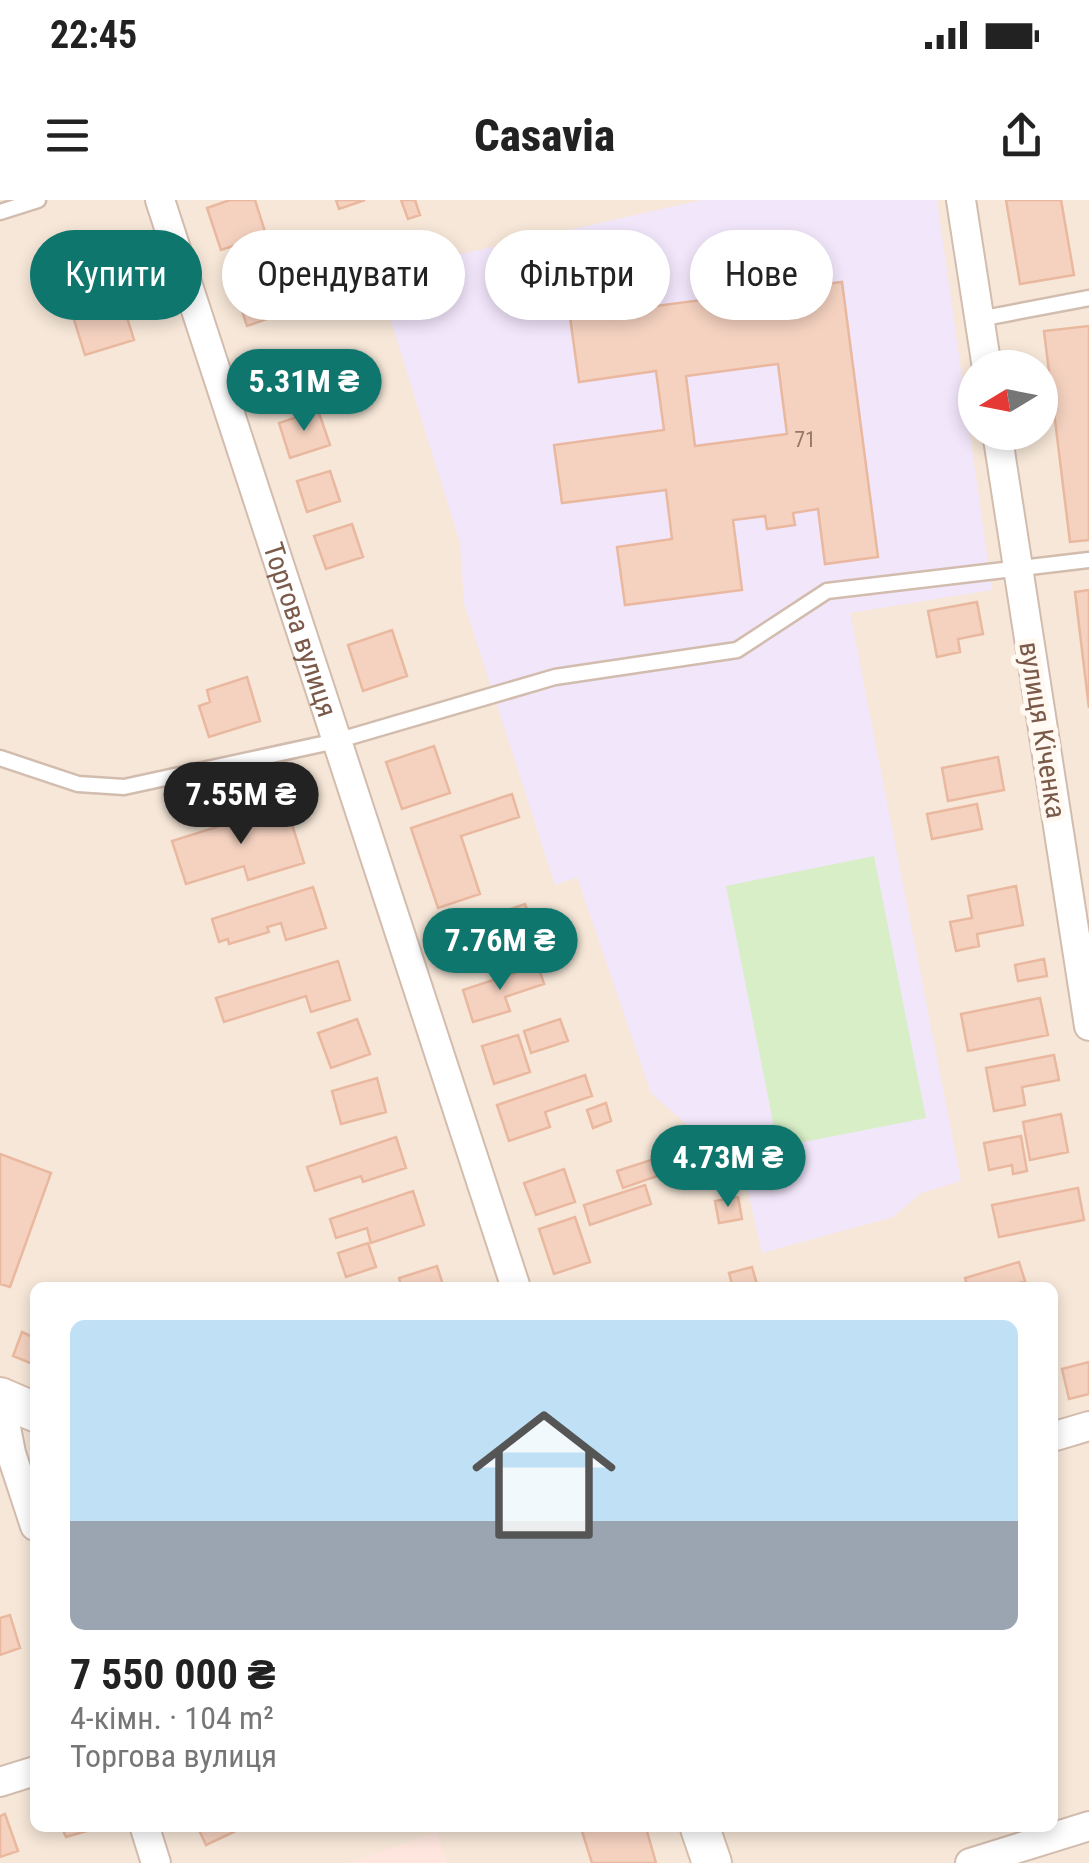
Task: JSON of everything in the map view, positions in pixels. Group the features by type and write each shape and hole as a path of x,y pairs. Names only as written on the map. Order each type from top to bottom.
{"main road":[{"path":"0,1397 30,1410"},
{"path":"701,1832 712,1863"}],"street":[{"name":"Торгова вулиця","path":"160,200 514,1282"},
{"path":"961,200 983,350"},
{"name":"вулиця Кіченка","path":"1000,450 1089,1026"},
{"path":"0,1397 10,1453 30,1511"},
{"path":"1058,1436 1089,1426"},
{"path":"0,1782 30,1773"},
{"path":"970,1863 1089,1826"},
{"path":"145,1832 156,1863"}],"lane":[{"path":"0,212 38,200"},
{"path":"979,319 1089,298"},
{"path":"0,758 78,784 124,787 336,741 555,677 737,650 826,592 1089,560"}],"shaded area":[{"path":"0,200 1089,200 1089,1863 0,1863"},
{"path":"702,200 937,200 958,350 958,450 972,450 992,590 850,613 961,1181 921,1193 893,1217 762,1253 744,1175 651,1093 577,877 555,885 464,603 460,543 391,320 465,320 465,253 485,249 485,320 670,320 670,230 568,230"},
{"path":"437,1832 447,1863 348,1863"}],"green space":[{"path":"874,856 926,1118 778,1147 726,886"}],"building":[{"path":"230,200 255,200 264,230 222,230 221,250 207,208"},
{"path":"336,200 365,200 339,209"},
{"path":"401,200 415,200 420,215 408,219"},
{"path":"1006,200 1061,200 1074,275 1020,284"},
{"path":"842,282 878,557 825,564 818,509 793,513 795,525 767,529 765,516 733,520 742,590 625,605 617,547 672,539 666,490 562,503 554,445 664,430 656,371 579,382 570,320 670,320 670,304 690,302 690,320 833,320 833,283","holes":["778,364 787,434 695,446 686,376"]},
{"path":"74,320 128,320 134,340 85,355"},
{"path":"1089,326 1089,540 1070,542 1058,445 1058,350 1046,350 1044,331"},
{"path":"290,352 303,389 270,400 257,364"},
{"path":"318,410 330,445 290,458 279,423"},
{"path":"330,471 340,501 307,512 297,481"},
{"path":"352,524 363,557 326,569 314,536"},
{"path":"1089,590 1089,708 1075,592"},
{"path":"977,602 983,634 958,639 960,652 937,657 928,611"},
{"path":"392,630 407,676 363,691 348,645"},
{"path":"247,677 260,721 209,737 199,706 210,702 207,690"},
{"path":"434,746 450,793 402,809 386,762"},
{"path":"998,757 1004,790 948,801 942,768"},
{"path":"512,794 519,817 461,836 480,894 438,908 411,828"},
{"path":"977,804 982,829 932,839 927,814"},
{"path":"286,805 304,863 248,880 244,866 186,884 172,841"},
{"path":"1016,886 1023,925 977,934 979,946 956,951 950,922 972,918 968,896"},
{"path":"313,887 326,928 286,940 281,923 267,927 269,932 229,944 228,939 219,942 212,919"},
{"path":"525,904 533,925 485,941 491,956 454,969 442,932"},
{"path":"1044,959 1047,976 1018,981 1015,965"},
{"path":"338,961 350,1000 311,1012 306,996 224,1022 216,998"},
{"path":"538,965 544,984 505,997 510,1011 473,1022 463,990"},
{"path":"1040,998 1048,1035 968,1051 961,1014"},
{"path":"357,1019 370,1054 331,1068 318,1033"},
{"path":"560,1019 568,1041 531,1053 524,1031"},
{"path":"518,1035 530,1072 494,1084 482,1046"},
{"path":"1054,1055 1059,1080 1022,1087 1025,1105 994,1111 986,1068"},
{"path":"585,1075 592,1096 545,1112 550,1127 509,1141 497,1105"},
{"path":"377,1078 386,1112 341,1124 332,1091"},
{"path":"606,1103 611,1121 593,1128 587,1110"},
{"path":"1061,1114 1068,1152 1030,1160 1023,1122"},
{"path":"1021,1136 1027,1171 1013,1174 1012,1165 989,1170 984,1143"},
{"path":"396,1137 406,1168 363,1182 361,1176 315,1191 307,1167"},
{"path":"0,1154 51,1173 10,1287 0,1284"},
{"path":"657,1158 663,1174 623,1188 617,1171"},
{"path":"564,1169 575,1202 536,1215 524,1183"},
{"path":"645,1185 651,1204 590,1225 584,1205"},
{"path":"1078,1188 1084,1220 999,1237 992,1205"},
{"path":"413,1191 424,1225 371,1243 367,1228 336,1238 330,1219"},
{"path":"738,1197 742,1219 719,1223 715,1201"},
{"path":"575,1217 590,1262 554,1274 539,1229"},
{"path":"368,1243 376,1267 346,1277 338,1253"},
{"path":"1019,1262 1025,1281 966,1282 965,1278"},
{"path":"437,1266 442,1282 400,1282 399,1278"},
{"path":"752,1267 756,1282 731,1282 729,1273"},
{"path":"22,1332 30,1336 30,1363 13,1356"},
{"path":"1089,1362 1089,1394 1069,1399 1062,1369"},
{"path":"10,1615 20,1648 0,1655 0,1618"},
{"path":"5,1814 18,1851 0,1857 0,1816"},
{"path":"200,1832 234,1832 206,1845"},
{"path":"582,1832 647,1832 656,1863 592,1863"}]}
